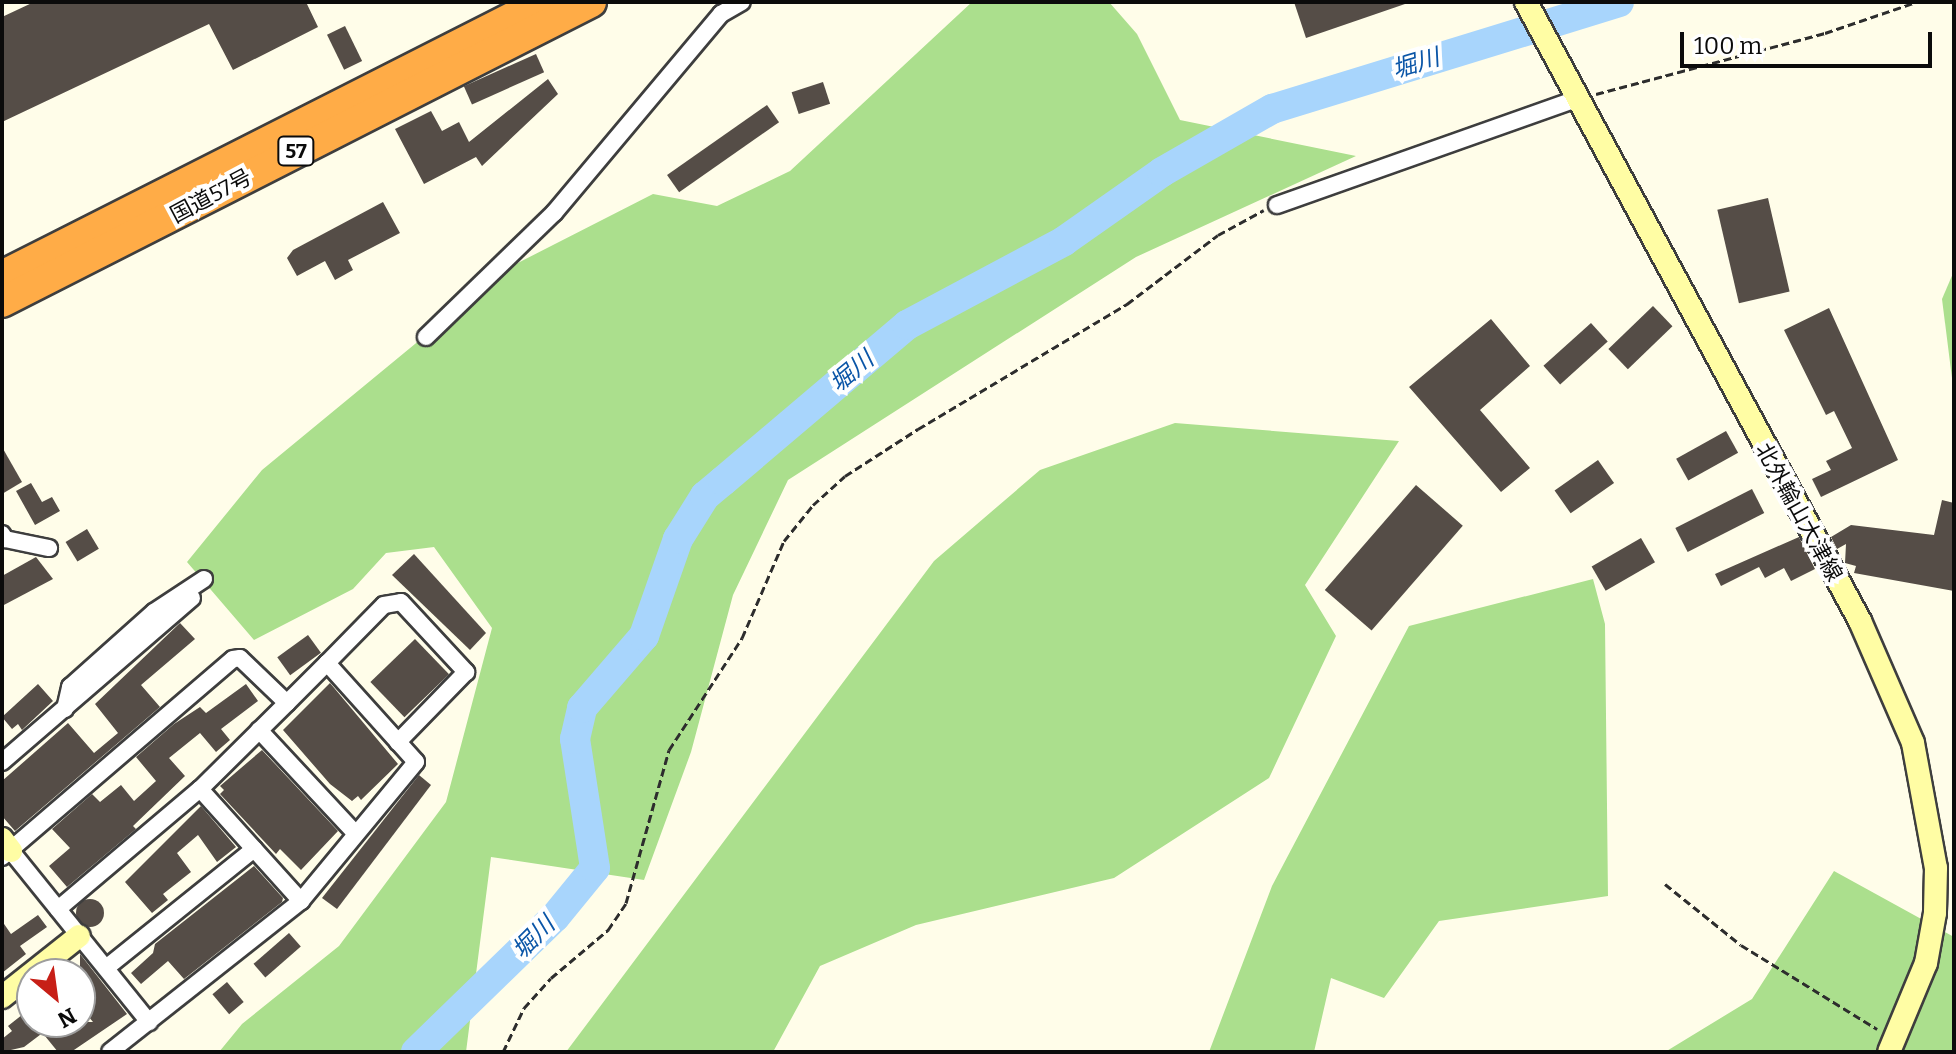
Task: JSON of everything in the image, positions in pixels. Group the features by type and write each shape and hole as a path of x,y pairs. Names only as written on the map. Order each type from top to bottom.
{"highway":[{"name":"国道57号","path":"2,276 543,2"},
{"name":"国道57号","path":"2,302 591,2"}],"main road":[{"name":"北外輪山大津線","path":"1526,2 1860,621 1913,743 1936,868 1935,913 1926,963 1892,1046"},
{"path":"2,997 79,936"}],"street":[{"path":"426,337 554,213 721,14 742,2"},
{"path":"1277,205 1577,99"},
{"path":"2,534 5,539 49,548"},
{"path":"65,709 70,687 154,612 204,579"},
{"path":"2,762 192,598"},
{"path":"58,909 200,789 384,605 401,602 466,672 398,742"},
{"path":"149,1022 5,849 233,659 240,658 287,703"},
{"path":"110,1052 301,901 416,762 327,663"},
{"path":"259,730 356,834"},
{"path":"200,789 301,901"},
{"path":"106,968 254,849"}],"path":[{"path":"1577,99 1825,33 1916,2"},
{"path":"503,1052 524,1008 551,978 608,930 626,903 669,750 742,638 784,541 813,505 845,476 1127,304 1218,235 1277,205"},
{"path":"1665,884 1741,945 1892,1046"}],"green space":[{"path":"972,2 1109,2 1137,34 1180,120 1356,156 1136,257 788,480 733,595 691,752 644,880 491,857 466,1052 219,1052 242,1024 339,946 446,802 492,628 434,547 386,553 353,589 254,640 187,562 262,470 506,269 653,194 717,206 790,171"},
{"path":"1954,271 1954,394 1942,299"},
{"path":"1175,423 1399,441 1305,585 1336,636 1269,778 1114,878 916,925 820,966 773,1052 566,1052 934,561 1040,470"},
{"path":"1593,579 1605,624 1608,896 1439,921 1384,998 1331,978 1314,1052 1209,1052 1272,886 1409,626"},
{"path":"1834,871 1954,937 1954,1052 1665,1052 1752,999"}],"building":[{"path":"34,2 306,2 318,27 233,70 209,24 2,122 2,17"},
{"path":"1294,2 1404,2 1405,4 1306,38"},
{"path":"345,26 362,61 344,70 327,35"},
{"path":"536,54 544,72 472,104 464,86"},
{"path":"548,79 558,94 482,166 476,157 424,184 395,129 431,111 442,131 459,122 469,142"},
{"path":"823,82 830,104 799,114 792,92"},
{"path":"767,105 779,122 679,192 667,175"},
{"path":"1768,198 1790,292 1739,303 1717,210"},
{"path":"383,202 400,233 348,260 353,270 335,280 325,261 297,276 287,258 293,250"},
{"path":"1653,306 1672,326 1628,369 1608,349"},
{"path":"1829,308 1898,460 1821,497 1812,479 1831,470 1826,461 1852,448 1834,411 1826,415 1784,330"},
{"path":"1491,319 1530,366 1480,410 1530,468 1501,492 1409,387"},
{"path":"1591,323 1608,342 1560,384 1543,366"},
{"path":"1726,431 1738,453 1688,480 1676,459"},
{"path":"2,447 22,482 2,494"},
{"path":"1598,460 1614,483 1571,513 1555,490"},
{"path":"31,483 42,502 52,497 60,511 35,525 16,491"},
{"path":"1416,485 1463,526 1372,631 1325,590"},
{"path":"1752,489 1764,513 1688,552 1675,528"},
{"path":"1942,500 1954,503 1954,591 1854,573 1856,566 1845,563 1846,544 1837,549 1831,537 1851,525 1934,535"},
{"path":"87,529 99,549 77,562 66,542"},
{"path":"1799,537 1815,569 1791,581 1784,568 1765,578 1759,567 1721,586 1715,574"},
{"path":"1641,538 1655,562 1606,591 1592,566"},
{"path":"414,554 486,633 470,650 392,575"},
{"path":"36,557 53,579 2,606 2,576"},
{"path":"180,623 195,639 141,685 160,707 15,831 2,816 2,781 68,723 94,753 118,733 95,704"},
{"path":"308,635 321,653 290,675 277,657"},
{"path":"415,639 449,674 404,717 370,682"},
{"path":"330,683 398,764 361,800 358,796 352,801 330,784 283,730"},
{"path":"38,684 53,701 22,730 18,724 12,729 2,717"},
{"path":"246,684 258,701 221,729 230,740 216,752 200,733 169,758 185,776 133,826 136,829 67,887 49,866 70,848 52,829 92,794 100,802 121,785 134,801 156,781 136,757 174,724 200,707 206,713"},
{"path":"262,750 338,831 301,870 280,849 276,854 220,794 224,790 220,786"},
{"path":"419,775 431,785 337,909 322,898"},
{"path":"201,806 236,847 217,862 198,835 177,853 191,872 163,894 168,900 152,913 125,882"},
{"path":"254,866 283,898 282,902 184,979 168,961 141,984 131,973 153,953 155,944"},
{"path":"90,899 100,903 104,913 100,923 90,927 80,923 76,913 80,903"},
{"path":"38,915 47,927 20,946 26,954 16,958 16,962 2,973 2,921 11,934"},
{"path":"289,933 301,947 265,977 254,964"},
{"path":"96,974 127,1014 96,1035"},
{"path":"227,982 244,1002 229,1014 212,994"},
{"path":"16,1020 16,1038 36,1038 24,1047 2,1052 2,1039 12,1031 8,1026"},
{"path":"47,1038 92,1038 71,1052 58,1052"}],"waterway":[{"name":"堀川","path":"416,1052 555,917 595,868 575,739 582,708 644,636 678,539 705,496 907,325 1064,241 1162,172 1272,109 1619,2"}]}
